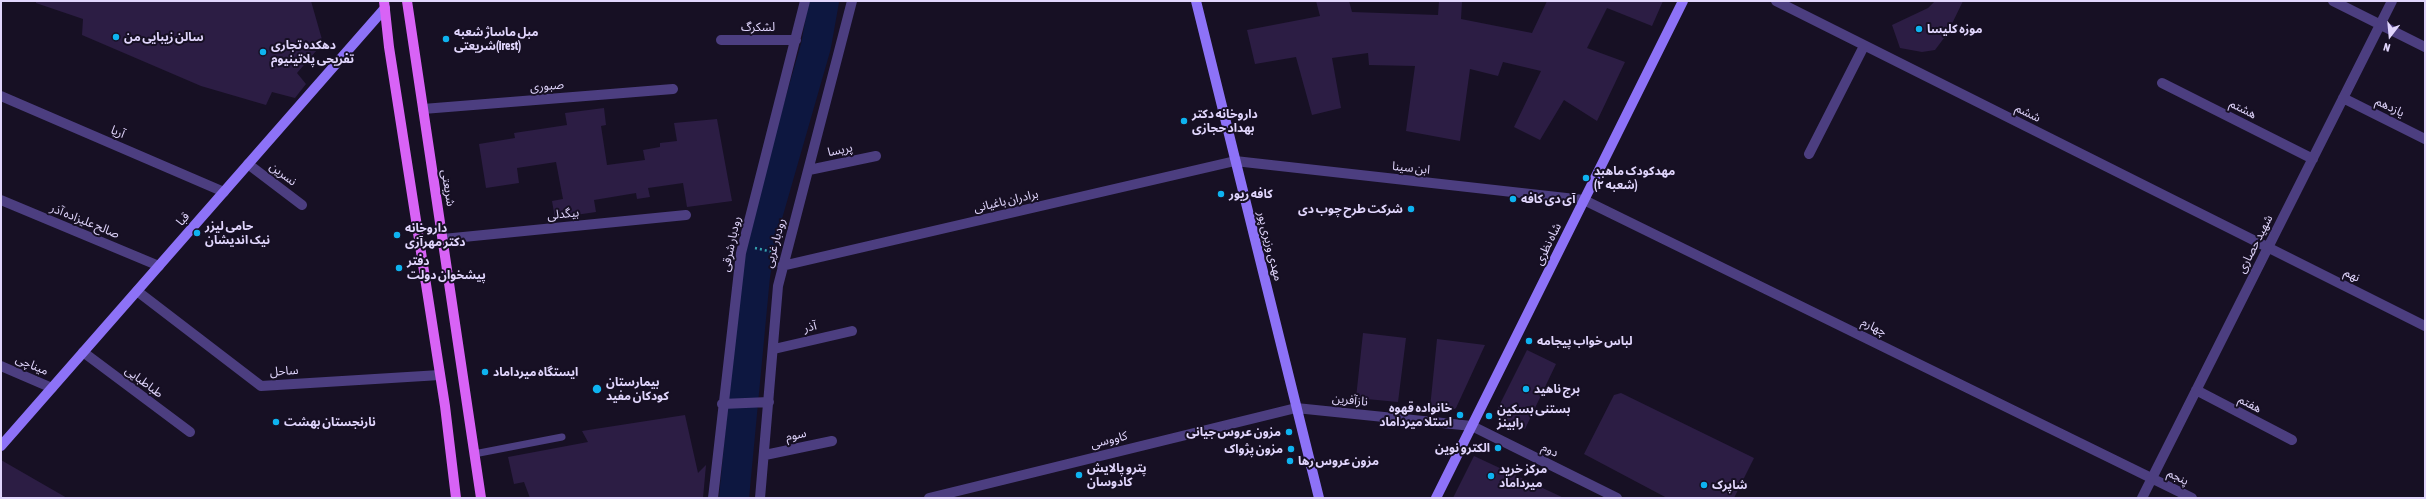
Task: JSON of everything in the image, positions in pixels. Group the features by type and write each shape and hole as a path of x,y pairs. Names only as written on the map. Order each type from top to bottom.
{"main road":[{"name":"شریعتی","path":"407,1 481,498"},
{"name":"مهدی وزیری پور","path":"1196,1 1319,498"},
{"name":"شاه نظری","path":"1436,498 1683,1"},
{"name":"قبا","path":"1,446 224,192 385,5"},
{"path":"385,5 440,375 456,498"}],"street":[{"name":"رودبار شرقی","path":"713,498 737,272 805,1"},
{"name":"رودبار غربی","path":"760,498 774,349 778,286 852,1"},
{"name":"ششم","path":"1776,1 2268,247"},
{"path":"2333,1 2425,47"},
{"name":"شهید حصاری","path":"2142,498 2392,1"},
{"name":"لشکرگ","path":"721,40 796,40"},
{"path":"1809,154 1864,46"},
{"name":"هشتم","path":"2162,83 2312,159"},
{"name":"صبوری","path":"423,109 673,89"},
{"name":"آریا","path":"1,96 224,192"},
{"name":"یازدهم","path":"2343,98 2425,139"},
{"name":"پریسا","path":"809,170 876,156"},
{"name":"ابن سینا","path":"1235,161 1584,200"},
{"name":"برادران باغیانی","path":"782,266 1235,161"},
{"name":"نسرین","path":"248,164 302,205"},
{"name":"صالح علیزاده آذر","path":"1,200 159,266"},
{"name":"چهارم","path":"1584,200 2152,479"},
{"name":"بیگدلی","path":"443,239 686,215"},
{"name":"نهم","path":"2268,247 2425,326"},
{"name":"ساحل","path":"137,291 261,386 440,375"},
{"name":"آذر","path":"774,349 852,331"},
{"name":"طباطبایی","path":"83,352 190,432"},
{"name":"میناچی","path":"1,366 52,388"},
{"name":"هفتم","path":"2196,390 2292,440"},
{"path":"722,404 769,402"},
{"name":"نازآفرین","path":"1296,408 1472,426"},
{"name":"کاووسی","path":"929,498 1296,408"},
{"name":"دوم","path":"1472,426 1617,498"},
{"name":"سوم","path":"765,455 832,441"},
{"name":"پنجم","path":"2152,479 2192,498"}],"lane":[{"path":"474,454 562,438"}],"path":[{"path":"743,245 785,255"}],"building":[{"path":"36,1 311,1 323,43 297,73 306,84 295,98 272,92 266,105 201,86 82,35 83,19 36,3"},
{"path":"1316,1 1349,1 1352,12 1438,15 1439,1 1462,1 1461,19 1532,33 1547,1 1663,1 1652,26 1607,8 1587,48 1625,62 1597,121 1564,100 1540,140 1514,127 1541,71 1503,62 1498,76 1470,69 1460,141 1406,131 1415,66 1369,65 1368,53 1332,58 1341,108 1312,115 1296,57 1255,64 1247,30 1320,16"},
{"name":"موزه کلیسا","path":"1935,1 1963,1 1947,34 1935,50 1922,52 1900,48 1892,25 1928,8"},
{"path":"604,108 606,125 601,126 607,165 645,160 643,150 660,147 660,143 677,141 674,123 717,119 732,201 687,207 683,183 648,188 650,197 637,199 636,193 594,200 596,212 555,218 552,201 563,199 556,162 517,168 519,183 486,188 479,144 515,138 514,133 567,125 565,113"},
{"path":"1363,333 1406,338 1398,402 1356,398"},
{"path":"1437,339 1485,345 1456,408 1449,412 1430,408"},
{"name":"برج ناهید","path":"1527,350 1556,364 1525,429 1495,414"},
{"path":"1621,393 1754,458 1734,498 1667,498 1584,454 1614,395"},
{"path":"685,415 698,473 706,465 703,498 530,498 524,482 514,484 508,457 588,442 582,431"},
{"name":"مرکز خرید میرداماد","path":"1474,456 1564,498 1453,498"},
{"path":"1,460 67,498 1,498"}],"waterway":[{"path":"734,498 755,276 764,227 816,46 824,1"}],"place":[{"name":"موزه کلیسا","path":"1919,29"},
{"name":"سالن زیبایی من","path":"116,37"},
{"name":"مبل ماساژ شعبه شریعتی(irest)","path":"446,39"},
{"name":"دهکده تجاری تفریحی پلاتینیوم","path":"263,52"},
{"name":"داروخانه دکتر بهداد حجازی","path":"1184,121"},
{"name":"مهدکودک ماهبد (شعبه ۲)","path":"1586,178"},
{"name":"کافه ریور","path":"1221,194"},
{"name":"آی دی کافه","path":"1513,199"},
{"name":"شرکت طرح چوب دی","path":"1411,209"},
{"name":"حامی لیزر نیک اندیشان","path":"197,233"},
{"name":"داروخانه دکتر مهرآزی","path":"397,235"},
{"name":"دفتر پیشخوان دولت","path":"399,268"},
{"name":"لباس خواب پيجامه","path":"1529,341"},
{"name":"ایستگاه میرداماد","path":"485,372"},
{"name":"بیمارستان کودکان مفید","path":"597,389"},
{"name":"برج ناهید","path":"1526,389"},
{"name":"خانواده قهوه استلا میرداماد","path":"1460,415"},
{"name":"بستنی بسکین رابینز","path":"1489,416"},
{"name":"نارنجستان بهشت","path":"276,422"},
{"name":"مزون عروس جیانی","path":"1289,432"},
{"name":"الکترو نوین","path":"1498,448"},
{"name":"مزون پژواک","path":"1291,449"},
{"name":"مزون عروس رها","path":"1290,461"},
{"name":"پترو پالایش کادوسان","path":"1079,475"},
{"name":"مرکز خرید میرداماد","path":"1491,476"},
{"name":"شاپرک","path":"1704,485"}]}
